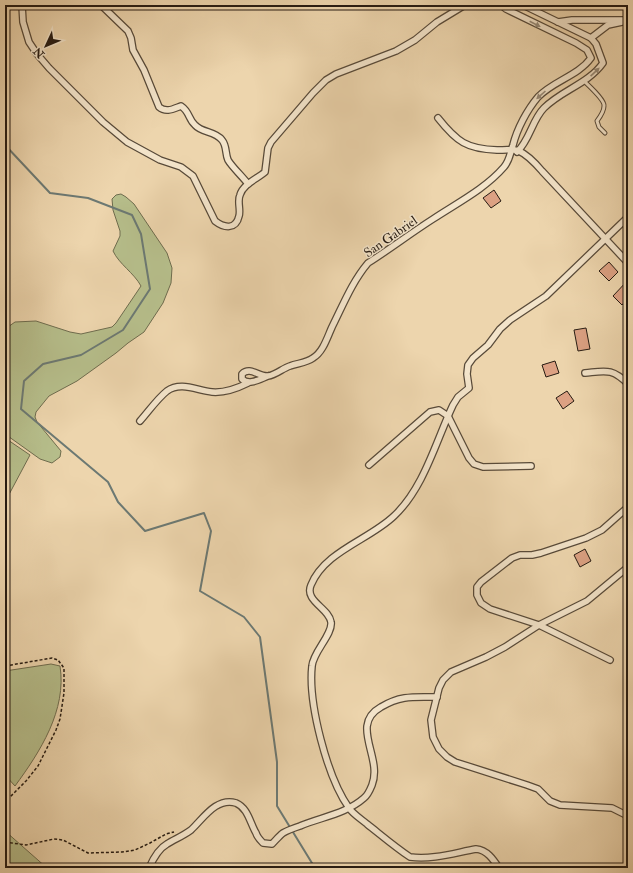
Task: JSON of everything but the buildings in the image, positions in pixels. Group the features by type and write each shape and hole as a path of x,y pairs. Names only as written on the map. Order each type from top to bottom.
{"street":[{"path":"22,5 23,22 29,42 49,68 103,122 127,142 160,160 181,166 193,176 215,222 222,226 230,227 236,224 240,216 240,194 248,184 265,172 268,148 271,142 326,80 336,74 396,51 415,40 436,22 465,5"},
{"path":"101,5 128,31 133,50 144,70 159,107 162,110 168,111 181,106 187,110 192,123 198,128 214,134 222,140 226,148 228,160 248,184"},
{"path":"501,5 506,9 587,50 592,58"},
{"path":"510,157 518,151 526,141 543,109 555,99 593,75 603,63 596,44 591,38 523,5"},
{"path":"558,23 572,20 628,21"},
{"path":"591,38 602,28 608,25 628,21"},
{"path":"510,157 515,139 525,118 539,96 583,67 592,58 601,55"},
{"path":"438,118 461,142 479,149 518,151 530,159 628,263"},
{"name":"San Gabriel","path":"140,421 168,390 176,387 185,387 213,393 239,387 290,366 306,362 318,355 352,286 360,272 368,263 482,187 506,166 510,157"},
{"path":"499,868 488,854 482,850 476,849 431,858 420,859 410,857 349,809 332,777 316,720 312,687 312,665 314,657 330,629 331,622 324,611 311,597 309,591 310,585 326,563 393,517 404,506 419,482 458,397 469,388 467,374 468,365 473,358 488,344 500,329 510,320 546,296 628,217"},
{"path":"248,383 242,379 242,374 245,372 250,371 262,376 268,376"},
{"path":"585,373 609,371 621,377 628,384"},
{"path":"369,465 430,412 439,410 448,416 469,458 474,464 483,467 532,466"},
{"path":"610,660 539,625 490,609 481,603 477,595 477,588 481,582 512,558 520,555 541,553 586,538 602,530 628,507"},
{"path":"628,567 587,601 539,625 505,647 486,657 451,672 443,680 439,688 431,720 432,737 439,749 455,762 538,789 550,801 560,805 612,808 628,816"},
{"path":"149,868 158,851 166,844 185,835 206,814 220,804 235,803 241,806 246,812 256,834 263,843 268,844 272,844 282,834 289,830 349,809 365,797 374,780 375,773 373,757 367,736 367,721 374,711 399,698 437,697"}],"lane":[{"path":"584,81 603,101 603,112 597,121 599,127 605,133"}],"path":[{"path":"5,666 52,658 62,663 65,676 63,707 56,730 32,774 5,802"},
{"path":"5,842 26,845 54,839 63,840 88,852 122,852 135,850 166,834 178,831"}],"green space":[{"path":"121,194 134,204 167,253 172,268 171,283 163,303 144,332 77,381 49,396 36,412 35,417 37,422 61,451 60,457 52,463 40,459 5,434 5,329 15,322 36,321 81,334 112,327 116,323 141,286 113,251 120,236 120,231 113,210 112,199 116,195"},
{"path":"5,438 30,455 5,502"},
{"path":"51,664 60,666 61,682 55,714 50,730 42,745 15,786 5,775 5,671"},
{"path":"5,831 47,868 5,868"}],"waterway":[{"path":"5,145 50,193 88,198 132,215 141,234 150,289 123,330 81,355 43,364 24,381 21,409 108,482 118,502 145,531 204,513 211,531 200,591 244,617 260,637 277,762 277,806 315,868"}]}
